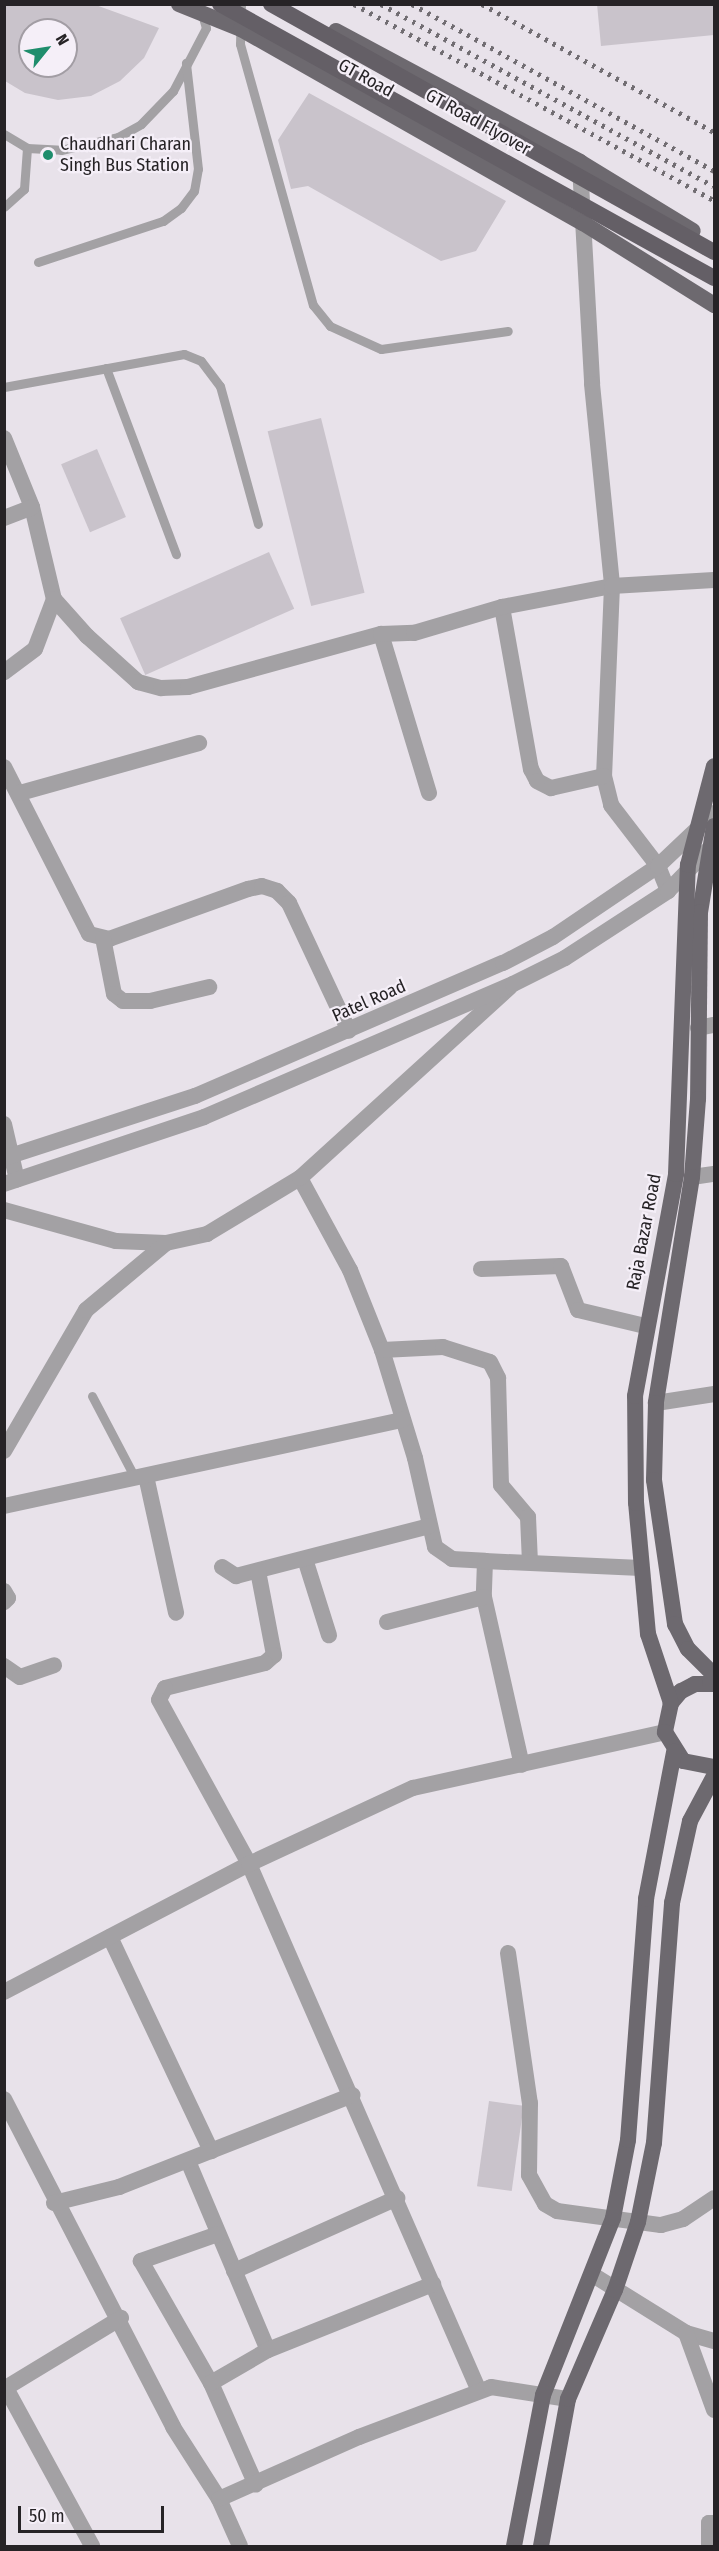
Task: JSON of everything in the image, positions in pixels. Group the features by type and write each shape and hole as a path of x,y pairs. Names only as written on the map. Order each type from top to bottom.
{"highway":[{"name":"GT Road Flyover","path":"220,4 714,278"},
{"name":"GT Road Flyover","path":"271,4 714,252"}],"main road":[{"name":"GT Road","path":"179,4 241,29 583,223 714,305"},
{"name":"GT Road","path":"288,4 580,162 714,243"},
{"name":"Raja Bazar Road","path":"671,1703 648,1634 641,1568 635,1396 645,1326 676,1174 688,865 714,766"},
{"name":"Raja Bazar Road","path":"714,826 700,912 706,1027 692,1177 656,1403 654,1480 669,1600 688,1649 714,1675"},
{"path":"714,1684 695,1684 671,1703 665,1732 674,1752 695,1766 714,1767"},
{"path":"514,2547 543,2395 593,2275 613,2218 628,2140 652,1863 661,1805 674,1752"},
{"path":"541,2547 568,2399 615,2290 638,2222 654,2143 672,1903 690,1821 714,1776"},
{"path":"652,1863 680,1868"}],"street":[{"path":"580,162 612,586 604,776 611,805 658,866 668,891"},
{"path":"4,438 32,507 54,599 87,636 138,682 161,688 188,687 381,634 414,633 502,607 612,586 714,580"},
{"path":"4,518 32,507"},
{"path":"4,672 34,649 54,599"},
{"path":"502,607 531,769 537,781 551,788 604,776"},
{"path":"381,634 429,793"},
{"path":"20,793 199,743"},
{"path":"4,767 20,793 81,924 89,934 103,938 159,925 248,889 262,886 277,891 289,903 349,1031"},
{"name":"Patel Road","path":"8,1156 195,1096 349,1031 553,937 658,866 714,813"},
{"path":"4,1124 11,1182 204,1117 513,984 565,958 668,891 688,865 712,848"},
{"path":"103,938 114,994 123,1001 150,1001 209,987"},
{"path":"4,1210 116,1241 166,1243 207,1234 300,1178 513,984"},
{"path":"692,1177 714,1174"},
{"path":"300,1178 350,1270 382,1350 403,1420 435,1547 452,1560 641,1568"},
{"path":"4,1451 86,1310 166,1243"},
{"path":"481,1269 561,1266 578,1310 645,1326"},
{"path":"382,1350 443,1347 490,1362 498,1378 501,1485 528,1517 530,1562"},
{"path":"656,1403 714,1394"},
{"path":"4,1506 403,1420"},
{"path":"141,1477 176,1613"},
{"path":"222,1567 236,1576 429,1526"},
{"path":"305,1559 329,1635"},
{"path":"484,1561 484,1597 522,1765"},
{"path":"258,1570 274,1655 265,1663 165,1688 159,1700 249,1864 353,2095 479,2391"},
{"path":"4,1591 8,1598 4,1602"},
{"path":"387,1622 484,1597"},
{"path":"4,1666 20,1677 54,1665"},
{"path":"4,1992 249,1864 413,1788 665,1732"},
{"path":"110,1937 211,2151"},
{"path":"508,1953 530,2103 529,2175 545,2204 557,2211 661,2225 683,2219 714,2198"},
{"path":"54,2203 119,2187 353,2095"},
{"path":"4,2099 54,2203 121,2319 173,2427 219,2499 240,2547"},
{"path":"188,2161 268,2350"},
{"path":"234,2271 397,2198"},
{"path":"218,2234 141,2261 211,2383 256,2485"},
{"path":"593,2275 686,2333 714,2341"},
{"path":"211,2383 268,2350 434,2284"},
{"path":"92,2547 5,2388 121,2319"},
{"path":"686,2333 714,2410"},
{"path":"219,2499 256,2485 359,2437 491,2387 568,2399"},
{"path":"709,2547 710,2523 714,2523"}],"lane":[{"path":"241,4 240,44 313,305 330,326 381,349 507,331"},
{"path":"4,134 27,147 61,150 118,137 162,104 206,28 202,14"},
{"path":"38,262 163,221 181,208 194,191 198,169 186,63"},
{"path":"4,207 24,189 27,147"},
{"path":"4,387 184,354 210,369 220,386 258,524"},
{"path":"106,368 176,554"},
{"path":"92,1396 141,1477"}],"building":[{"path":"93,4 159,28 144,58 120,81 91,96 58,100 25,93 5,81 5,5"},
{"path":"597,4 714,4 714,35 601,46"},
{"path":"309,93 506,201 476,251 441,261 308,186 291,189 278,140"},
{"path":"321,418 365,593 311,606 268,431"},
{"path":"97,449 126,517 90,532 61,464"},
{"path":"269,552 294,609 145,675 120,618"},
{"path":"489,2101 524,2106 512,2191 477,2186"}],"railway":[{"path":"354,4 714,200"},
{"path":"381,4 714,186"},
{"path":"412,4 714,171"},
{"path":"482,4 714,132"}],"place":[{"name":"Chaudhari Charan Singh Bus Station","path":"48,155"}]}
